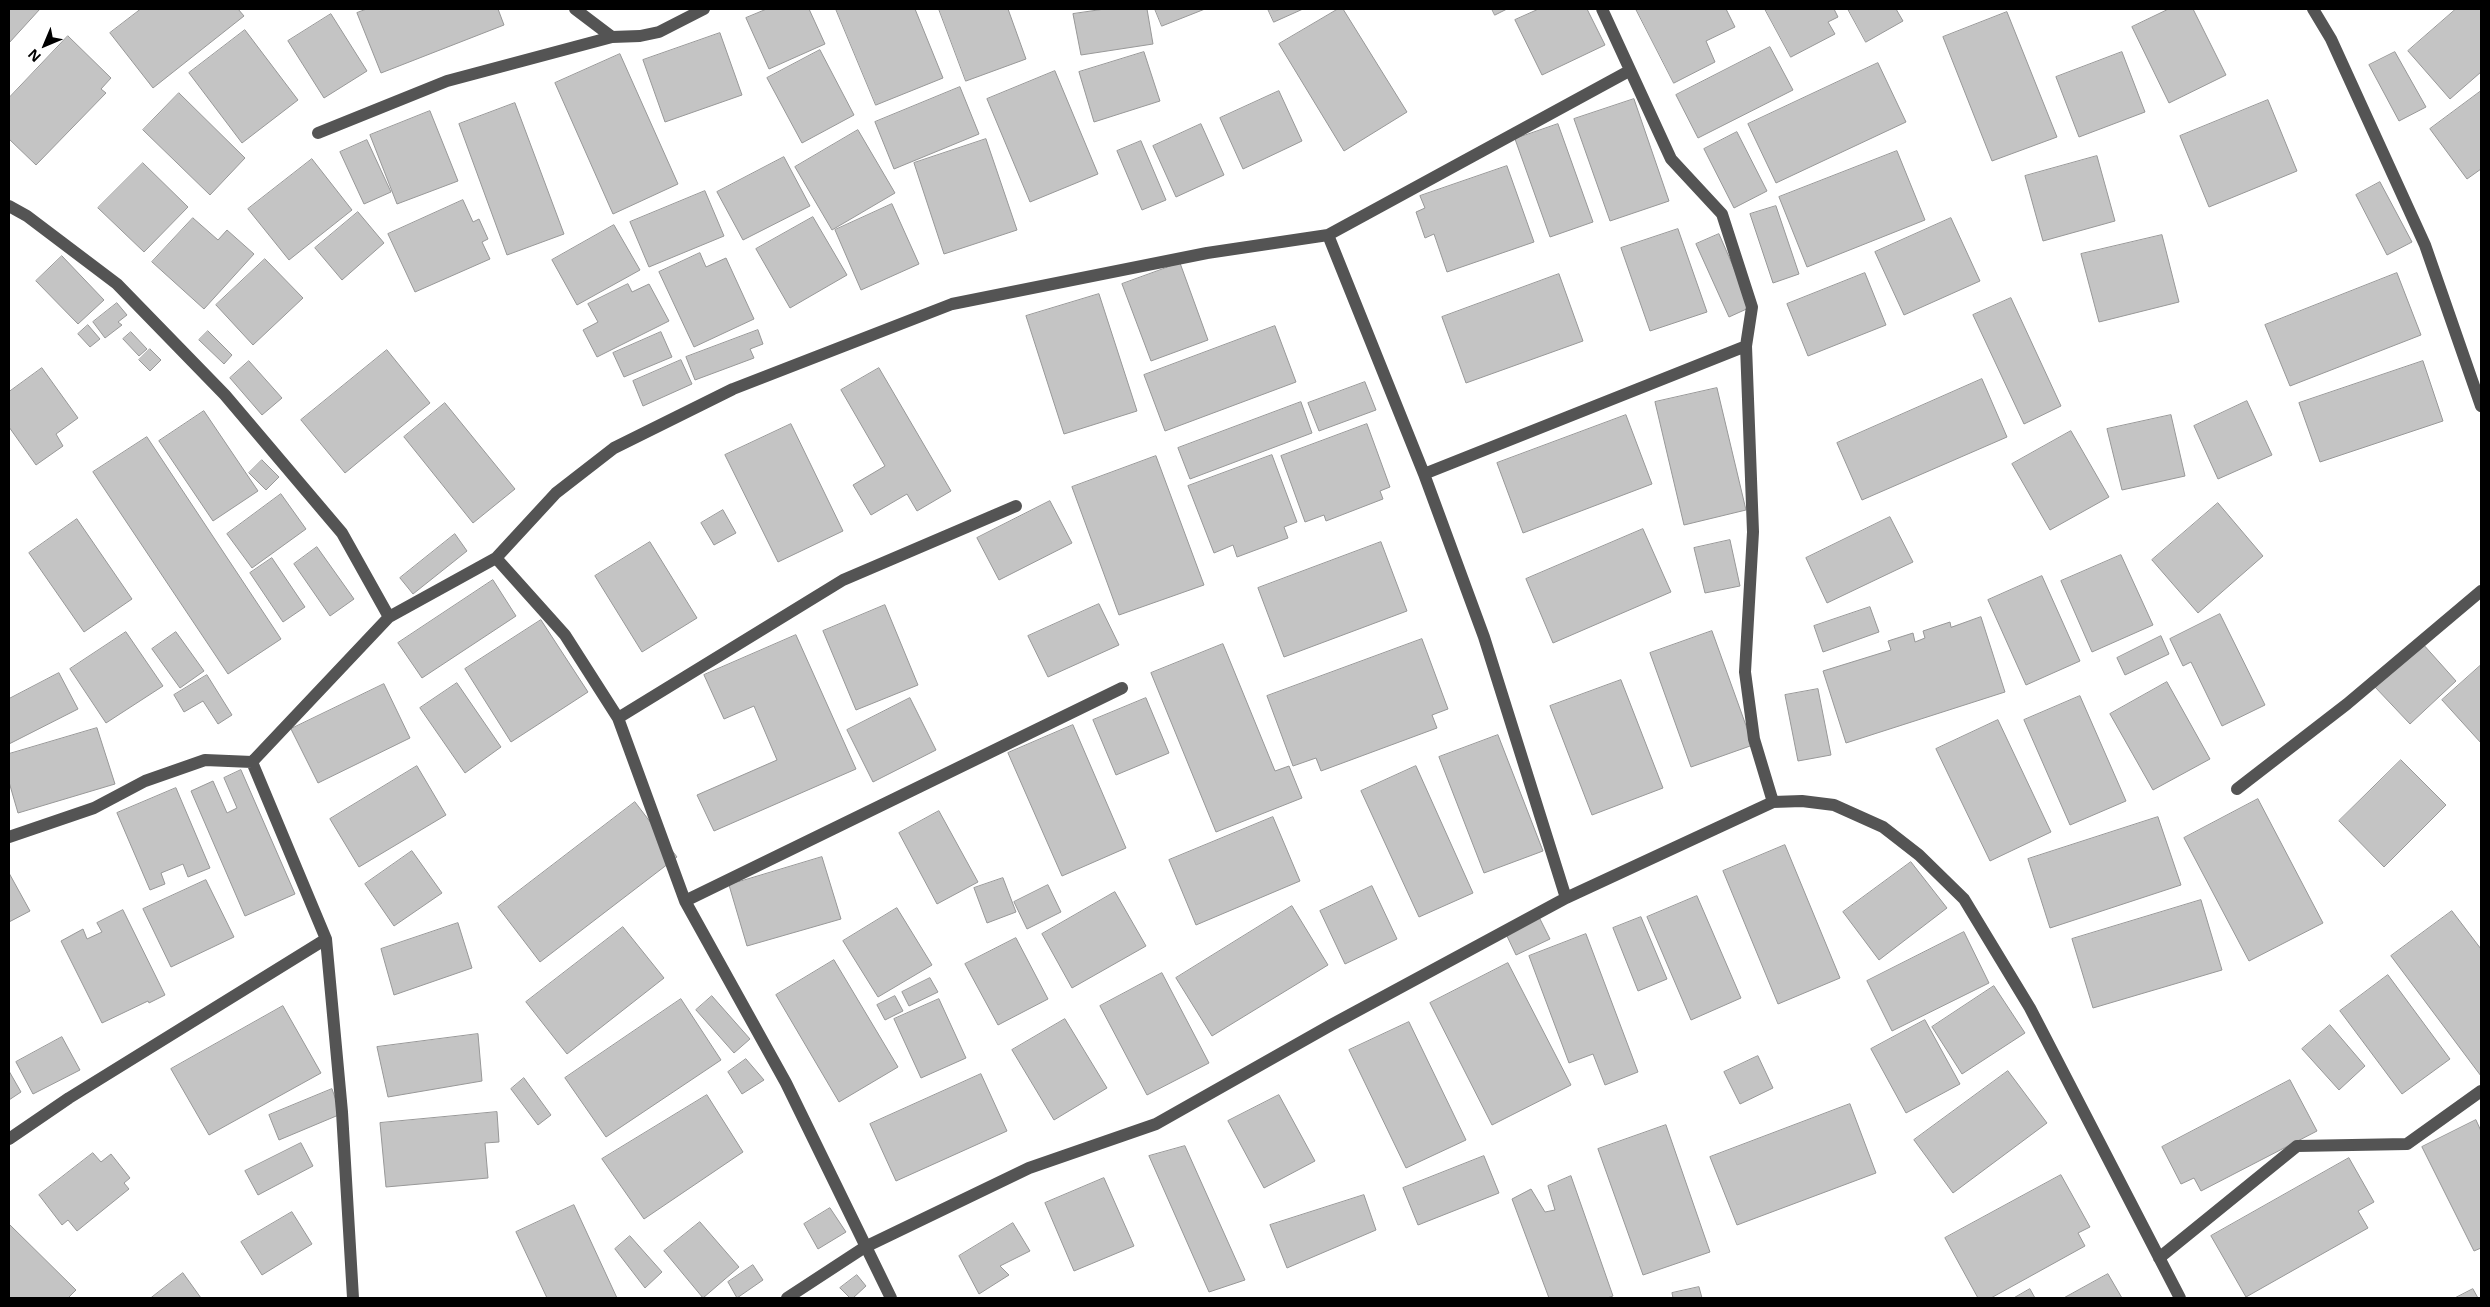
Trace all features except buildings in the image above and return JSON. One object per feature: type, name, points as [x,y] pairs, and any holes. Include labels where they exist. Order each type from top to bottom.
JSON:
[{"type":"street","points":[[575,9],[612,37]]},
{"type":"street","points":[[318,133],[447,81],[612,37],[640,36],[660,32],[704,9]]},
{"type":"street","points":[[1602,9],[1671,159],[1722,214],[1752,307],[1746,346],[1753,532],[1745,672],[1754,739],[1773,802]]},
{"type":"street","points":[[2313,9],[2331,38],[2425,245],[2481,406]]},
{"type":"street","points":[[9,837],[94,808],[145,781],[205,760],[252,762],[390,617],[496,558],[556,493],[614,448],[733,389],[952,304],[1207,253],[1328,235],[1629,71]]},
{"type":"street","points":[[9,206],[27,216],[117,284],[225,395],[342,533],[390,617]]},
{"type":"street","points":[[1328,235],[1424,474],[1484,638],[1566,898]]},
{"type":"street","points":[[1424,474],[1746,346]]},
{"type":"street","points":[[618,718],[843,580],[1016,506]]},
{"type":"street","points":[[496,558],[565,635],[618,718],[685,901],[786,1083],[891,1298]]},
{"type":"street","points":[[2237,789],[2347,704],[2481,591]]},
{"type":"street","points":[[685,901],[1122,688]]},
{"type":"street","points":[[252,762],[326,939],[342,1112],[353,1298]]},
{"type":"street","points":[[787,1298],[865,1246],[1029,1168],[1156,1124],[1331,1025],[1566,898],[1773,802],[1802,801],[1834,805],[1883,827],[1919,855],[1964,899],[2030,1008],[2180,1298]]},
{"type":"street","points":[[9,1139],[69,1098],[326,939]]},
{"type":"street","points":[[2159,1258],[2297,1146],[2407,1144],[2481,1091]]}]
